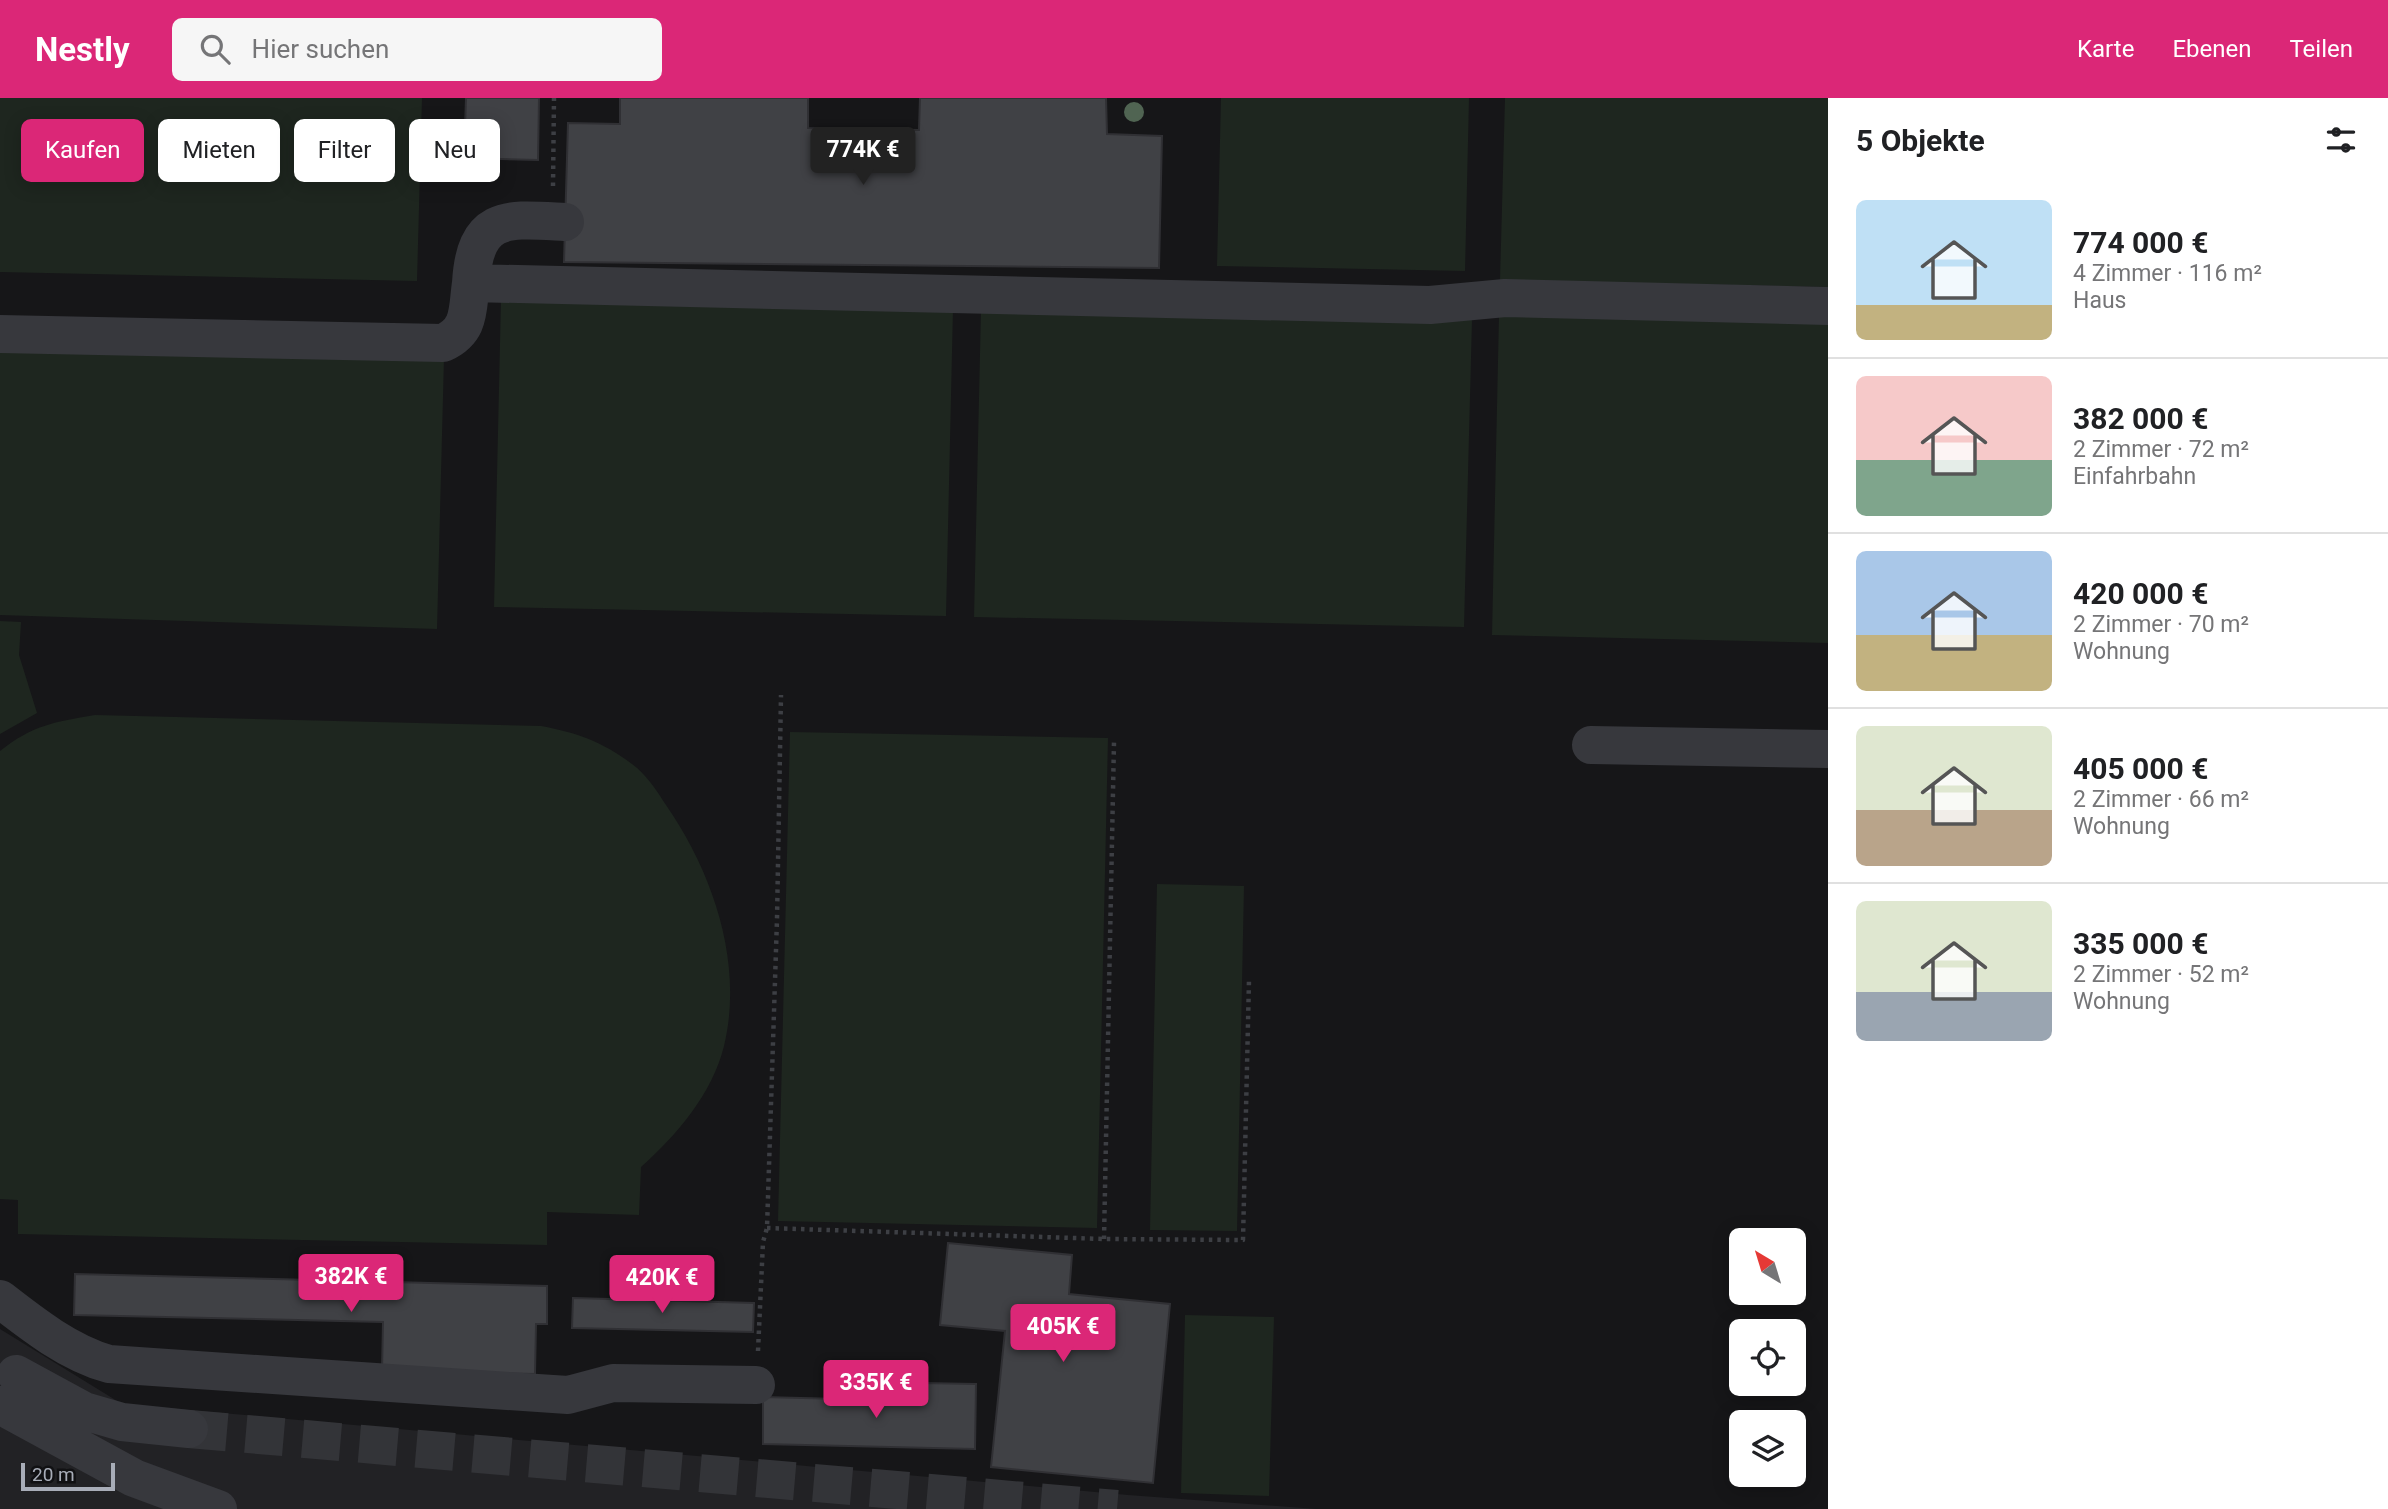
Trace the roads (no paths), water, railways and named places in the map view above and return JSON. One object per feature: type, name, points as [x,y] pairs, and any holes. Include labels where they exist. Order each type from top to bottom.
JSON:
[{"type":"street","points":[[0,334],[443,343],[457,337],[466,323],[472,265],[477,246],[488,232],[506,220],[565,222]]},
{"type":"street","points":[[471,283],[1430,305],[1505,298],[1828,306]]},
{"type":"street","points":[[1591,745],[1828,749]]},
{"type":"street","points":[[0,1299],[33,1325],[89,1357],[109,1364],[568,1395],[613,1383],[756,1385]]},
{"type":"street","points":[[5,1380],[84,1411],[122,1422],[189,1429]]},
{"type":"street","points":[[5,1380],[134,1478],[218,1509]]},
{"type":"tunnel","points":[[189,1429],[1117,1509]]}]
